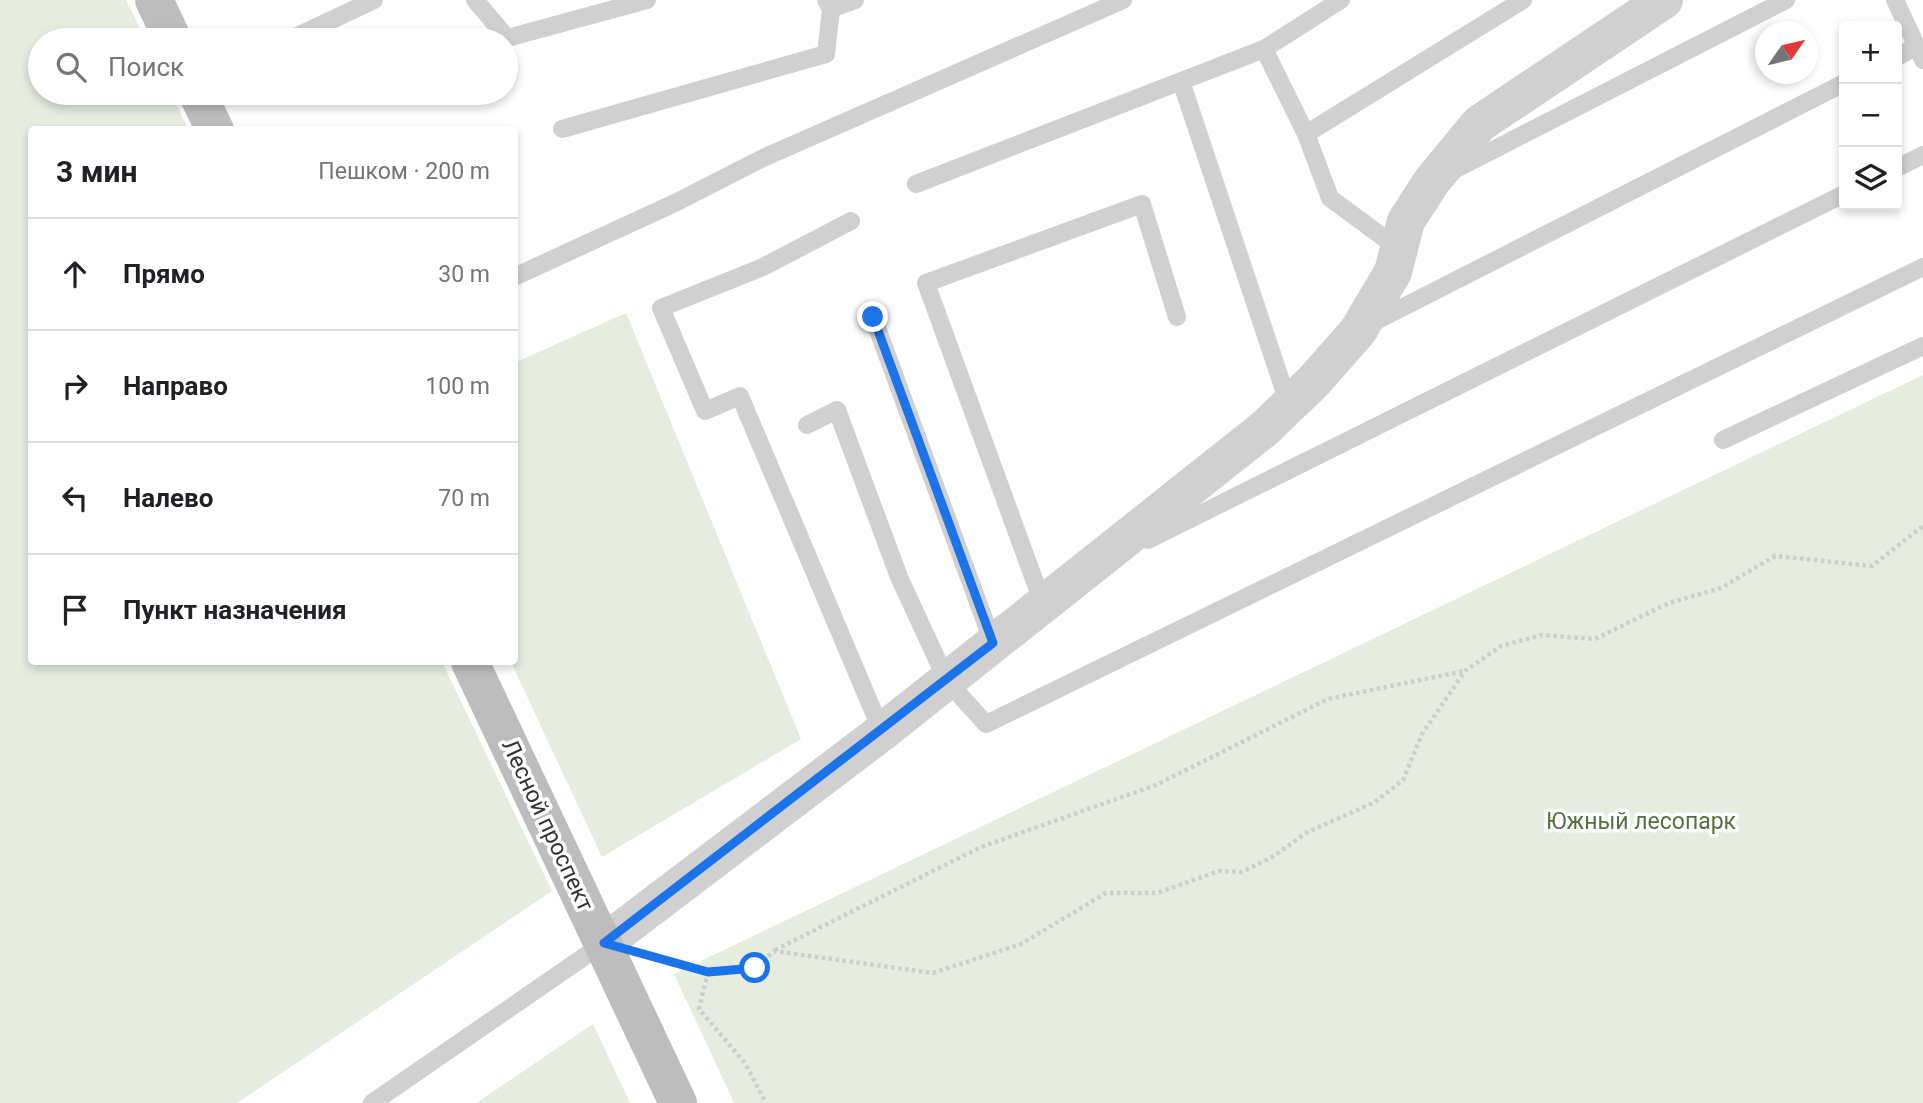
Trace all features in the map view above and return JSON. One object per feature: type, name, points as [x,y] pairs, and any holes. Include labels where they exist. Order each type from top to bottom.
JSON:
[{"type":"main road","points":[[154,0],[167,28]]},
{"type":"main road","points":[[203,105],[213,126]]},
{"type":"main road","name":"Лесной проспект","points":[[471,665],[678,1103]]},
{"type":"street","points":[[604,943],[947,681],[1289,405],[1358,331],[1393,272],[1406,221],[1432,181],[1479,124],[1664,0]]},
{"type":"lane","points":[[314,28],[374,0]]},
{"type":"lane","points":[[475,0],[499,28]]},
{"type":"lane","points":[[518,35],[647,0]]},
{"type":"lane","points":[[562,130],[826,54],[828,5],[855,0]]},
{"type":"lane","points":[[518,275],[677,202],[763,158],[1123,0]]},
{"type":"lane","points":[[916,184],[1264,49],[1341,0]]},
{"type":"lane","points":[[1306,134],[1523,0]]},
{"type":"lane","points":[[1432,181],[1786,0]]},
{"type":"lane","points":[[1895,0],[1920,53],[1902,56]]},
{"type":"lane","points":[[1264,49],[1306,134],[1330,198],[1399,249]]},
{"type":"lane","points":[[1181,81],[1289,405]]},
{"type":"lane","points":[[1358,331],[1842,84]]},
{"type":"lane","points":[[1902,166],[1923,155]]},
{"type":"lane","points":[[1084,572],[1839,196]]},
{"type":"lane","points":[[1043,604],[926,283],[1142,204],[1177,317]]},
{"type":"lane","points":[[851,220],[763,267],[661,308],[705,411],[740,396],[882,732]]},
{"type":"lane","points":[[807,425],[837,410],[898,577],[947,681],[986,724],[1923,267]]},
{"type":"lane","points":[[873,317],[993,643]]},
{"type":"lane","points":[[1723,440],[1923,346]]},
{"type":"lane","points":[[372,1103],[604,943]]},
{"type":"path","points":[[604,943],[708,972],[755,968],[774,951],[981,847],[1156,785],[1328,699],[1465,670],[1501,646],[1542,635],[1595,639],[1669,603],[1720,588],[1775,556],[1872,566],[1923,526]]},
{"type":"path","points":[[774,951],[933,973],[1021,944],[1106,893],[1157,893],[1219,871],[1242,872],[1274,856],[1306,833],[1375,802],[1403,780],[1422,734],[1465,670]]},
{"type":"path","points":[[708,972],[699,1009],[745,1063],[766,1103]]},
{"type":"green space","points":[[0,0],[126,0],[140,28],[28,28],[28,105],[177,105],[187,126],[28,126],[28,665],[443,665],[552,891],[237,1103],[0,1103]]},
{"type":"green space","points":[[626,313],[801,739],[602,857],[512,665],[518,665],[518,361]]},
{"type":"green space","name":"Южный лесопарк","points":[[1923,375],[1923,1103],[734,1103],[674,974]]},
{"type":"green space","points":[[593,1024],[630,1103],[476,1103]]},
{"type":"route","points":[[755,968],[708,972],[604,943],[882,732],[993,643],[873,317]]}]
